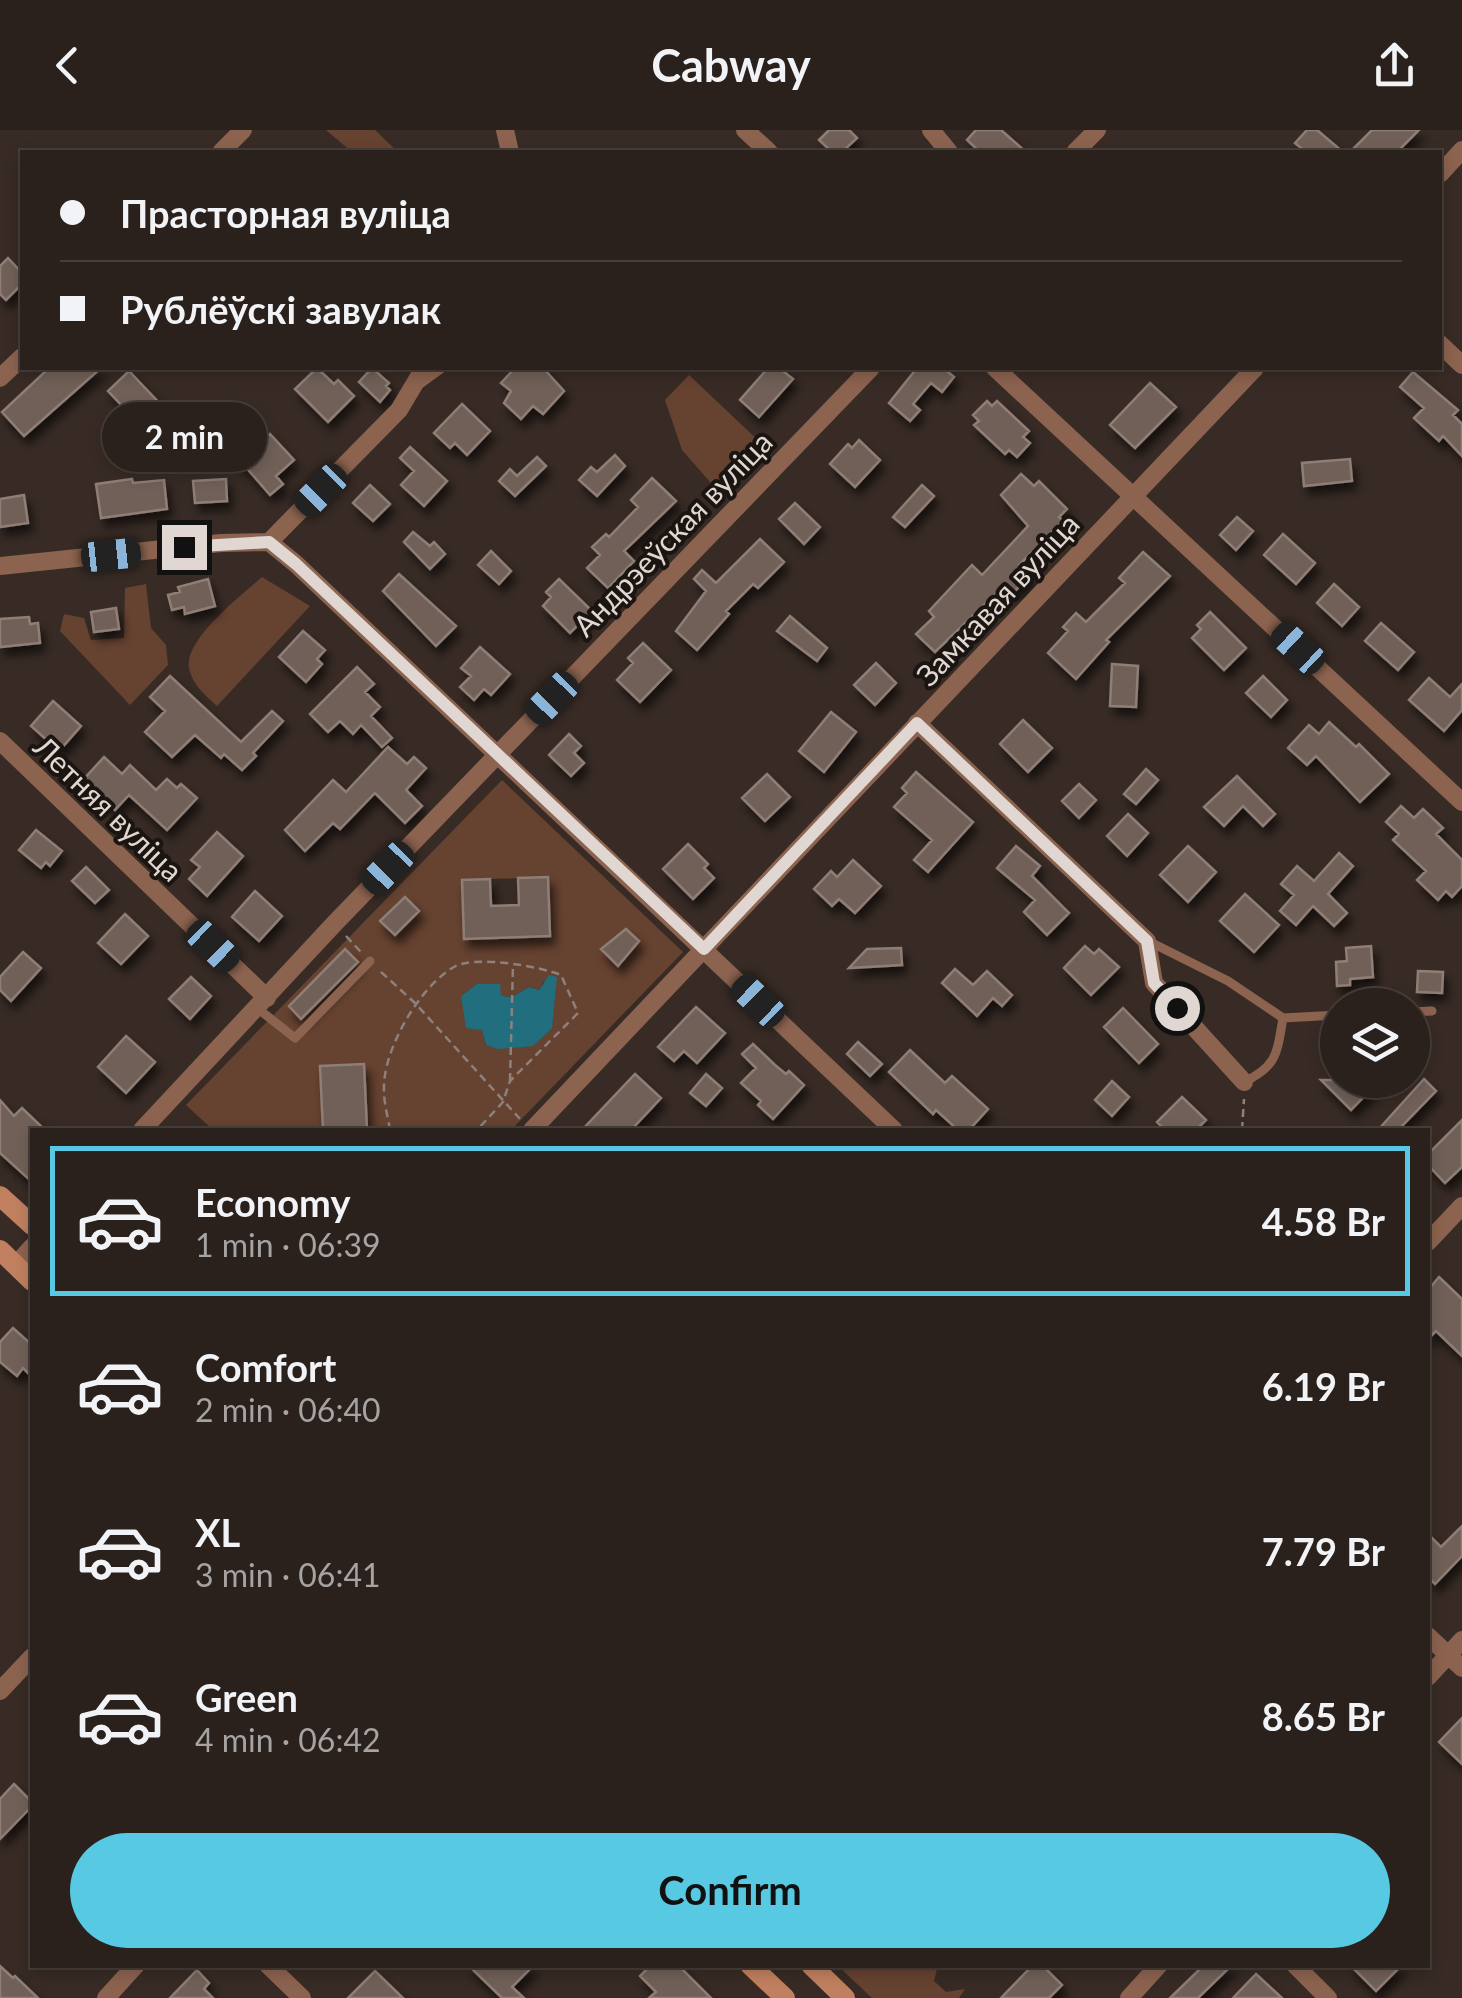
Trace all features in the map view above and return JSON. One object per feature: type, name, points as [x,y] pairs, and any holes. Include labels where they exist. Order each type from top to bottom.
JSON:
[{"type":"street","points":[[223,150],[243,130]]},
{"type":"street","points":[[746,130],[767,150]]},
{"type":"street","points":[[931,130],[948,150]]},
{"type":"street","points":[[1077,150],[1097,130]]},
{"type":"street","points":[[1442,172],[1462,150]]},
{"type":"street","points":[[1442,346],[1462,365]]},
{"type":"street","points":[[0,378],[20,359]]},
{"type":"street","points":[[269,542],[399,410],[423,370]]},
{"type":"street","name":"Андрэеўская вуліца","points":[[144,1128],[334,924],[869,370]]},
{"type":"street","points":[[997,370],[1462,802]]},
{"type":"street","name":"Замкавая вуліца","points":[[527,1125],[704,949],[1252,370]]},
{"type":"street","points":[[0,566],[221,543],[269,542],[892,1128]]},
{"type":"street","points":[[917,723],[1147,941],[1154,983],[1244,1082]]},
{"type":"street","name":"Летняя вуліца","points":[[0,740],[262,1003]]},
{"type":"street","points":[[0,1196],[30,1223]]},
{"type":"street","points":[[1430,1240],[1462,1206]]},
{"type":"street","points":[[16,1265],[30,1249]]},
{"type":"street","points":[[0,1250],[30,1279]]},
{"type":"street","points":[[1430,1638],[1455,1662]]},
{"type":"street","points":[[1430,1676],[1455,1662],[1462,1640]]},
{"type":"street","points":[[0,1692],[30,1659]]},
{"type":"street","points":[[106,1998],[133,1968]]},
{"type":"street","points":[[271,1968],[302,1998]]},
{"type":"street","points":[[757,1968],[785,1998]]},
{"type":"street","points":[[814,1968],[845,1998]]},
{"type":"street","points":[[1128,1998],[1157,1968]]},
{"type":"street","points":[[1298,1968],[1328,1998]]},
{"type":"lane","points":[[411,391],[439,370]]},
{"type":"lane","points":[[1147,941],[1228,981],[1283,1018],[1320,1016]]},
{"type":"lane","points":[[262,1003],[295,1038],[370,961]]},
{"type":"lane","points":[[1244,1082],[1264,1073],[1271,1065],[1278,1051],[1283,1018]]},
{"type":"path","points":[[334,924],[527,1125]]},
{"type":"path","points":[[479,1128],[503,1102],[510,1081],[513,962]]},
{"type":"path","points":[[390,1128],[384,1089],[389,1059],[414,1003],[456,965],[513,962],[560,975],[578,1013],[510,1081]]},
{"type":"path","points":[[1242,1128],[1244,1082]]},
{"type":"shaded area","points":[[326,130],[375,130],[396,150],[350,150]]},
{"type":"shaded area","points":[[689,375],[762,444],[718,491],[682,450],[665,400]]},
{"type":"shaded area","points":[[262,577],[310,606],[217,706],[193,679],[190,657],[195,644],[216,618]]},
{"type":"shaded area","points":[[146,584],[151,628],[166,645],[168,665],[130,705],[60,631],[64,614],[84,618],[91,640],[124,638],[125,588]]},
{"type":"shaded area","points":[[502,780],[683,952],[513,1128],[367,1128],[363,1064],[320,1067],[323,1128],[211,1128],[186,1105]],"holes":[[[548,877],[550,935],[464,939],[462,880]],[[544,981],[556,991],[547,1013],[530,1036],[511,1048],[486,1045],[482,1030],[461,996],[477,984],[500,984],[500,996],[512,997],[529,987],[539,990]]]},
{"type":"shaded area","points":[[840,1968],[937,1968],[934,1981],[946,1992],[965,1989],[959,1998],[872,1998]]},
{"type":"water","points":[[549,975],[557,977],[552,1028],[533,1046],[498,1049],[486,1045],[482,1030],[466,1028],[461,996],[477,984],[500,984],[501,996],[512,997],[529,987],[539,990]]},
{"type":"building","points":[[829,130],[849,130],[857,138],[844,150],[830,150],[819,140]]},
{"type":"building","points":[[976,130],[1001,130],[1024,150],[978,150],[967,140]]},
{"type":"building","points":[[1307,130],[1317,130],[1341,150],[1304,150],[1295,143]]},
{"type":"building","points":[[1372,130],[1419,130],[1399,150],[1352,150]]},
{"type":"building","points":[[8,258],[20,271],[20,286],[6,300],[0,294],[0,266]]},
{"type":"building","points":[[47,370],[99,370],[24,436],[2,412]]},
{"type":"building","points":[[319,370],[334,384],[338,380],[354,396],[328,422],[295,389]]},
{"type":"building","points":[[374,370],[389,383],[386,386],[390,390],[380,402],[359,382]]},
{"type":"building","points":[[513,370],[545,370],[564,391],[543,414],[533,406],[521,419],[504,403],[511,391],[501,383]]},
{"type":"building","points":[[766,370],[782,370],[793,379],[759,417],[740,400]]},
{"type":"building","points":[[915,370],[945,370],[954,377],[942,392],[931,383],[913,404],[920,410],[910,421],[889,403]]},
{"type":"building","points":[[129,371],[164,408],[143,428],[108,391]]},
{"type":"building","points":[[1413,372],[1458,410],[1453,415],[1462,424],[1462,456],[1443,436],[1439,441],[1414,418],[1424,408],[1400,387]]},
{"type":"building","points":[[1150,383],[1176,407],[1135,448],[1110,425]]},
{"type":"building","points":[[987,401],[992,406],[997,401],[1029,431],[1023,437],[1030,443],[1017,457],[1009,450],[1005,454],[974,425],[979,421],[973,415]]},
{"type":"building","points":[[462,404],[490,431],[467,455],[455,443],[450,448],[434,433]]},
{"type":"building","points":[[229,423],[254,448],[270,434],[294,460],[276,476],[283,484],[270,495],[217,434]]},
{"type":"building","points":[[859,440],[880,460],[855,487],[830,464],[848,444],[852,448]]},
{"type":"building","points":[[410,447],[447,481],[424,506],[401,485],[414,471],[400,458]]},
{"type":"building","points":[[615,455],[625,466],[597,496],[579,480],[591,467],[597,472]]},
{"type":"building","points":[[537,457],[546,466],[515,496],[499,481],[510,469],[517,476]]},
{"type":"building","points":[[1350,459],[1352,481],[1304,486],[1302,463]]},
{"type":"building","points":[[1021,474],[1034,486],[1039,481],[1067,509],[1059,517],[1063,521],[1019,565],[1030,576],[1014,592],[1006,584],[935,652],[916,634],[934,617],[929,611],[972,565],[982,575],[1028,526],[1001,495]]},
{"type":"building","points":[[652,478],[676,501],[624,551],[634,561],[608,588],[587,568],[600,555],[592,547],[606,534],[609,537],[638,507],[631,500]]},
{"type":"building","points":[[132,479],[133,483],[164,480],[167,509],[101,518],[96,484]]},
{"type":"building","points":[[226,479],[227,501],[195,503],[193,481]]},
{"type":"building","points":[[370,485],[390,504],[373,521],[353,503]]},
{"type":"building","points":[[922,485],[934,496],[905,527],[893,517]]},
{"type":"building","points":[[24,495],[28,523],[0,527],[0,499]]},
{"type":"building","points":[[795,503],[820,527],[804,544],[779,519]]},
{"type":"building","points":[[1237,517],[1253,531],[1236,550],[1220,535]]},
{"type":"building","points":[[413,532],[430,546],[434,542],[445,554],[430,569],[404,542]]},
{"type":"building","points":[[1283,534],[1315,563],[1296,584],[1264,555]]},
{"type":"building","points":[[760,539],[784,562],[758,588],[753,584],[726,611],[729,614],[697,650],[676,631],[706,591],[694,579],[702,570],[716,583]]},
{"type":"building","points":[[491,551],[511,571],[499,584],[478,565]]},
{"type":"building","points":[[1143,552],[1170,576],[1106,640],[1109,642],[1076,679],[1048,653],[1068,631],[1063,627],[1076,613],[1086,622],[1125,583],[1119,578]]},
{"type":"building","points":[[399,574],[456,626],[436,646],[383,591]]},
{"type":"building","points":[[208,579],[215,606],[185,614],[184,607],[172,610],[168,595],[180,592],[178,587]]},
{"type":"building","points":[[559,579],[592,611],[570,633],[543,606],[551,597],[546,592]]},
{"type":"building","points":[[1334,584],[1359,607],[1342,626],[1317,603]]},
{"type":"building","points":[[116,608],[119,629],[94,632],[91,612]]},
{"type":"building","points":[[1210,612],[1246,648],[1224,670],[1192,638],[1201,629],[1197,625]]},
{"type":"building","points":[[790,616],[827,648],[817,661],[777,631]]},
{"type":"building","points":[[29,617],[30,624],[38,623],[40,643],[0,647],[0,619]]},
{"type":"building","points":[[1381,623],[1414,652],[1398,670],[1365,641]]},
{"type":"building","points":[[303,631],[325,650],[317,659],[322,664],[306,682],[279,657]]},
{"type":"building","points":[[643,643],[671,670],[640,702],[617,680],[633,663],[628,658]]},
{"type":"building","points":[[480,647],[510,674],[491,695],[484,689],[474,700],[460,687],[471,676],[461,668]]},
{"type":"building","points":[[876,663],[896,683],[875,705],[854,685]]},
{"type":"building","points":[[1112,664],[1138,666],[1136,707],[1110,706]]},
{"type":"building","points":[[357,667],[374,684],[365,692],[380,707],[371,716],[392,738],[382,747],[361,725],[353,734],[340,721],[328,732],[310,714]]},
{"type":"building","points":[[170,676],[241,742],[272,711],[283,721],[242,770],[195,735],[172,757],[145,732],[165,711],[150,697]]},
{"type":"building","points":[[1263,676],[1287,700],[1271,717],[1246,693]]},
{"type":"building","points":[[1429,678],[1450,697],[1462,684],[1462,710],[1444,731],[1409,700]]},
{"type":"building","points":[[53,701],[81,726],[59,751],[31,726]]},
{"type":"building","points":[[831,712],[856,732],[824,772],[799,751]]},
{"type":"building","points":[[1023,720],[1052,748],[1028,772],[1000,744]]},
{"type":"building","points":[[1329,722],[1356,747],[1359,744],[1389,774],[1360,802],[1316,756],[1307,765],[1288,748],[1309,725],[1319,734]]},
{"type":"building","points":[[569,734],[581,746],[574,753],[584,763],[571,776],[549,755]]},
{"type":"building","points":[[388,747],[407,764],[414,757],[426,768],[406,790],[422,806],[405,823],[375,793],[340,829],[333,823],[305,851],[285,830],[333,780],[346,792]]},
{"type":"building","points":[[104,757],[122,774],[130,765],[156,790],[167,779],[177,788],[181,784],[197,798],[167,830],[129,795],[115,810],[83,780]]},
{"type":"building","points":[[1146,769],[1158,780],[1136,804],[1124,794]]},
{"type":"building","points":[[916,772],[973,822],[928,872],[914,860],[932,840],[894,807],[907,793],[902,788]]},
{"type":"building","points":[[767,774],[790,797],[765,821],[742,798]]},
{"type":"building","points":[[1237,776],[1275,814],[1263,826],[1243,806],[1224,826],[1204,807]]},
{"type":"building","points":[[1079,784],[1096,800],[1079,818],[1062,801]]},
{"type":"building","points":[[1401,806],[1414,818],[1423,809],[1443,828],[1436,834],[1462,860],[1462,886],[1452,897],[1446,891],[1438,900],[1417,880],[1426,871],[1393,840],[1399,834],[1386,822]]},
{"type":"building","points":[[1128,814],[1148,833],[1127,856],[1107,836]]},
{"type":"building","points":[[36,830],[62,851],[50,866],[46,862],[41,868],[19,850]]},
{"type":"building","points":[[217,832],[243,856],[207,896],[189,879],[200,867],[191,860]]},
{"type":"building","points":[[688,844],[708,864],[704,868],[714,878],[693,899],[663,869]]},
{"type":"building","points":[[1016,846],[1040,866],[1032,876],[1069,913],[1047,935],[1024,912],[1035,900],[997,868]]},
{"type":"building","points":[[1188,846],[1216,872],[1188,902],[1160,875]]},
{"type":"building","points":[[1339,853],[1353,866],[1328,894],[1347,913],[1334,926],[1313,906],[1296,925],[1280,911],[1294,895],[1281,884],[1297,866],[1314,881]]},
{"type":"building","points":[[853,860],[881,886],[855,913],[839,899],[832,906],[814,889],[831,871],[837,877]]},
{"type":"building","points":[[86,867],[109,890],[95,903],[72,881]]},
{"type":"building","points":[[548,877],[550,936],[464,939],[462,880],[490,879],[491,906],[519,905],[518,878]]},
{"type":"building","points":[[255,891],[282,916],[259,941],[232,917]]},
{"type":"building","points":[[1245,894],[1279,925],[1254,952],[1220,921]]},
{"type":"building","points":[[405,897],[419,911],[395,935],[380,921]]},
{"type":"building","points":[[125,914],[148,936],[121,964],[98,943]]},
{"type":"building","points":[[626,929],[639,941],[618,966],[601,949]]},
{"type":"building","points":[[1085,946],[1094,954],[1099,949],[1119,967],[1091,995],[1064,968]]},
{"type":"building","points":[[1371,946],[1373,977],[1350,979],[1350,985],[1337,986],[1336,962],[1347,961],[1346,948]]},
{"type":"building","points":[[901,948],[902,965],[849,968],[867,949]]},
{"type":"building","points":[[345,949],[358,962],[301,1019],[289,1006]]},
{"type":"building","points":[[23,952],[41,968],[11,1001],[0,990],[0,977]]},
{"type":"building","points":[[955,969],[973,985],[987,971],[1012,995],[1002,1006],[993,998],[977,1016],[942,983]]},
{"type":"building","points":[[1418,971],[1443,972],[1442,993],[1417,988]]},
{"type":"building","points":[[191,977],[211,996],[190,1019],[169,999]]},
{"type":"building","points":[[696,1007],[725,1033],[697,1063],[684,1051],[674,1061],[658,1047]]},
{"type":"building","points":[[1123,1008],[1158,1044],[1139,1063],[1104,1027]]},
{"type":"building","points":[[126,1036],[155,1062],[126,1093],[98,1067]]},
{"type":"building","points":[[858,1042],[882,1064],[870,1076],[847,1054]]},
{"type":"building","points":[[753,1044],[804,1085],[773,1119],[741,1083],[756,1068],[742,1054]]},
{"type":"building","points":[[910,1050],[945,1083],[952,1076],[988,1109],[971,1128],[956,1128],[936,1110],[933,1114],[889,1072]]},
{"type":"building","points":[[364,1064],[367,1128],[323,1128],[320,1066]]},
{"type":"building","points":[[635,1074],[661,1098],[633,1128],[584,1128]]},
{"type":"building","points":[[706,1074],[722,1088],[706,1106],[690,1093]]},
{"type":"building","points":[[1112,1081],[1129,1097],[1112,1116],[1095,1100]]},
{"type":"building","points":[[1182,1097],[1206,1120],[1198,1128],[1163,1128],[1157,1122]]},
{"type":"building","points":[[1339,1098],[1363,1098],[1351,1110]]},
{"type":"building","points":[[1407,1098],[1429,1098],[1400,1128],[1380,1128]]},
{"type":"building","points":[[0,1100],[14,1116],[22,1108],[43,1128],[30,1128],[30,1180],[0,1153]]},
{"type":"building","points":[[1462,1120],[1462,1167],[1445,1183],[1430,1167],[1430,1152]]},
{"type":"building","points":[[1439,1277],[1462,1299],[1462,1356],[1436,1331],[1430,1337],[1430,1288]]},
{"type":"building","points":[[13,1328],[30,1343],[30,1375],[23,1368],[17,1376],[0,1362],[0,1342]]},
{"type":"building","points":[[1462,1526],[1462,1556],[1435,1584],[1430,1579],[1430,1536],[1441,1547]]},
{"type":"building","points":[[1462,1718],[1462,1764],[1439,1742]]},
{"type":"building","points":[[14,1784],[30,1800],[30,1808],[0,1839],[0,1799]]},
{"type":"building","points":[[0,1966],[15,1976],[38,1998],[0,1998]]},
{"type":"building","points":[[471,1968],[531,1968],[512,1987],[524,1998],[502,1998]]},
{"type":"building","points":[[648,1968],[681,1968],[711,1998],[649,1998],[656,1992],[640,1976]]},
{"type":"building","points":[[1030,1968],[1045,1968],[1062,1985],[1049,1998],[1001,1998]]},
{"type":"building","points":[[1201,1968],[1229,1968],[1198,1998],[1170,1998]]},
{"type":"building","points":[[1353,1968],[1399,1968],[1376,1991]]},
{"type":"building","points":[[197,1970],[209,1983],[204,1989],[213,1998],[170,1998]]},
{"type":"building","points":[[375,1971],[403,1998],[348,1998]]},
{"type":"building","points":[[1256,1974],[1282,1998],[1233,1998]]},
{"type":"route","points":[[184,547],[269,542],[704,949],[917,723],[1147,941],[1154,983],[1177,1008]]}]
